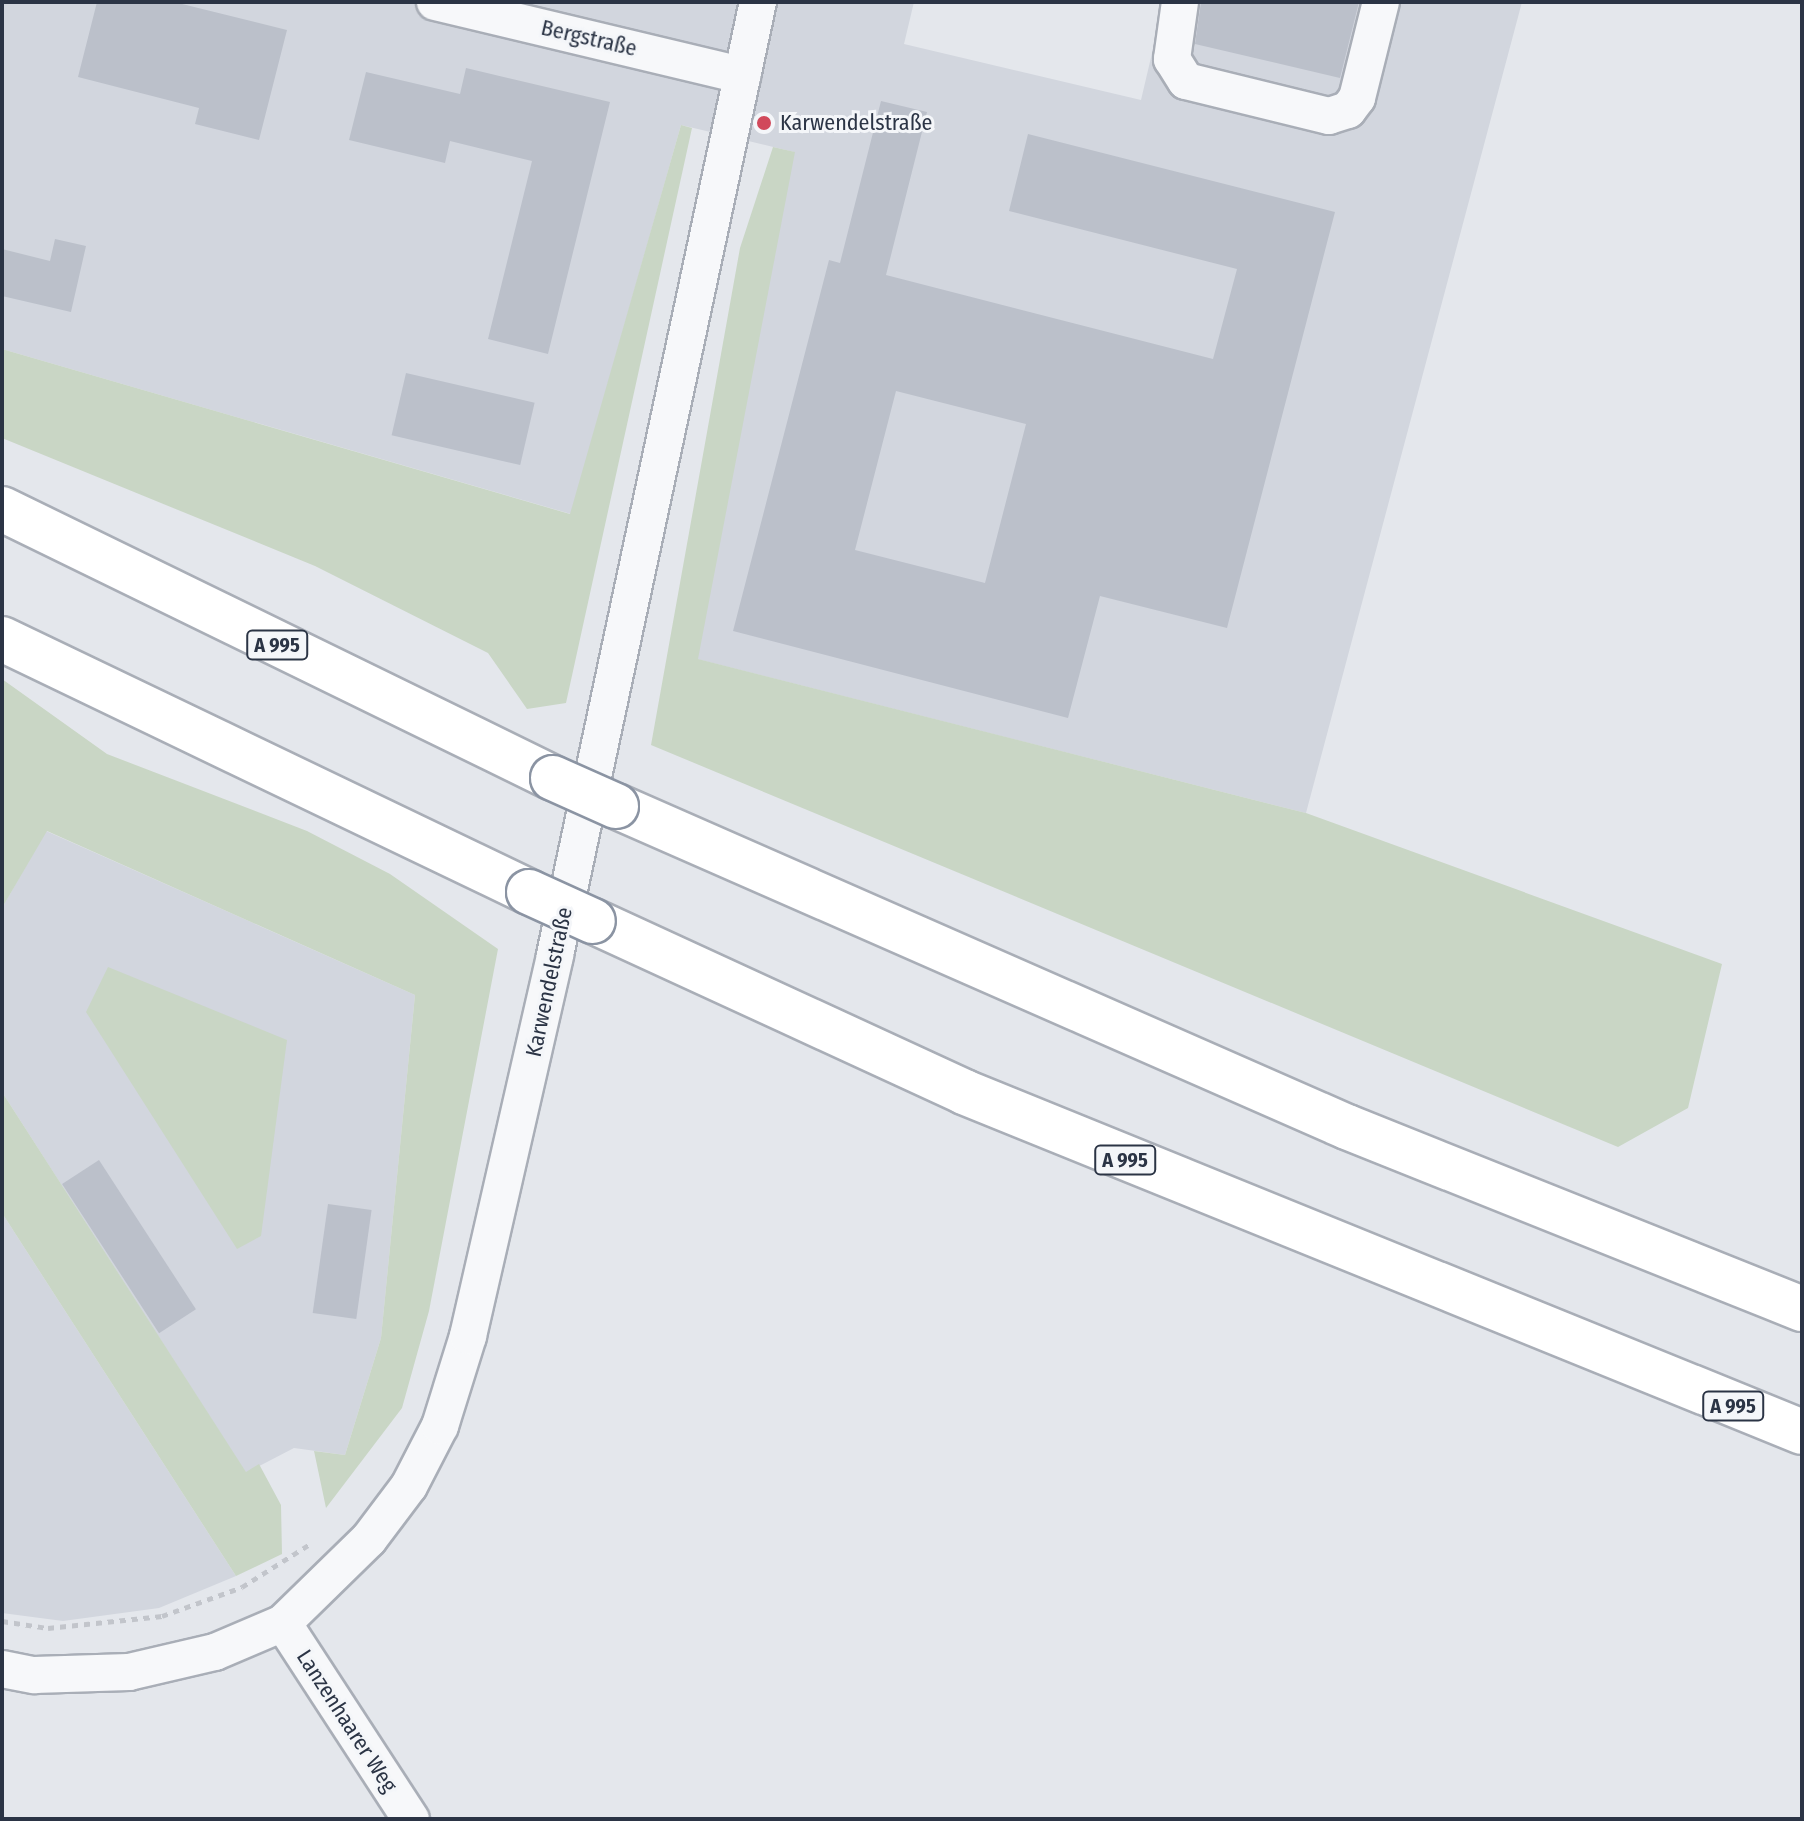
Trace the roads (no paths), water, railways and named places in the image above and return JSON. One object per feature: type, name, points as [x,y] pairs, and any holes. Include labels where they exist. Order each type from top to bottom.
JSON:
[{"type":"highway","name":"A 995","points":[[2,509],[553,778],[1347,1127],[1802,1309]]},
{"type":"highway","name":"A 995","points":[[2,639],[529,892],[993,1104],[1802,1432]]},
{"type":"street","name":"Bergstraße","points":[[435,2],[742,75]]},
{"type":"street","name":"Karwendelstraße","points":[[2,1669],[34,1675],[129,1672],[215,1652],[283,1623],[326,1586],[409,1486],[440,1426],[468,1336],[758,2]]},
{"type":"street","points":[[1180,2],[1172,59],[1186,81],[1329,116],[1348,110],[1357,98],[1381,2]]},
{"type":"street","name":"Lanzenhaarer Weg","points":[[283,1623],[411,1819]]},
{"type":"place","name":"Karwendelstraße","points":[[764,123]]}]
